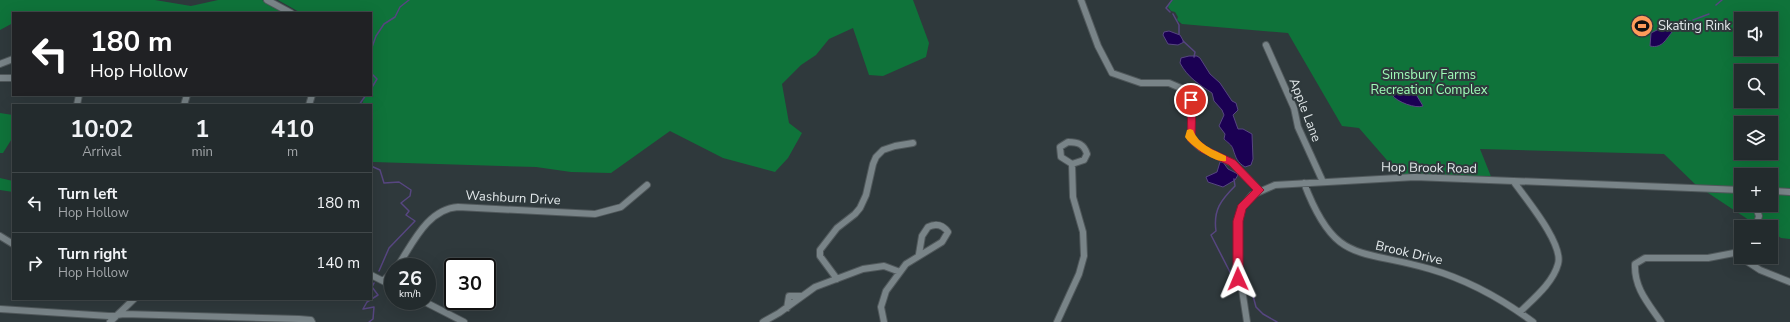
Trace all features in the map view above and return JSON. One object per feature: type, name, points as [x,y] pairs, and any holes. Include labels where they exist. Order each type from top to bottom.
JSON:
[{"type":"street","points":[[267,0],[289,12]]},
{"type":"street","points":[[1081,0],[1098,46],[1112,73],[1141,83],[1169,83],[1183,89],[1191,100],[1191,139],[1204,149],[1232,163],[1259,190],[1242,208],[1238,221],[1238,278],[1246,322]]},
{"type":"street","name":"Apple Lane","points":[[1266,46],[1294,108],[1298,127],[1323,182]]},
{"type":"street","points":[[0,64],[12,59]]},
{"type":"street","points":[[0,78],[12,78]]},
{"type":"street","points":[[1068,142],[1081,144],[1087,154],[1081,163],[1072,164],[1064,160],[1059,154],[1060,147],[1068,142]]},
{"type":"street","points":[[837,279],[820,256],[820,250],[830,240],[837,228],[850,220],[860,208],[867,192],[873,159],[877,154],[893,146],[913,143]]},
{"type":"street","points":[[1057,322],[1079,274],[1084,256],[1083,232],[1073,197],[1072,164]]},
{"type":"street","name":"Hop Brook Road","points":[[1259,190],[1275,186],[1304,183],[1415,177],[1734,190]]},
{"type":"street","points":[[1514,182],[1551,236],[1556,245],[1559,260],[1558,266],[1544,285],[1520,312]]},
{"type":"street","name":"Brook Drive","points":[[1304,183],[1318,219],[1342,244],[1351,250],[1369,256],[1415,265],[1445,274],[1473,285],[1520,312],[1533,322]]},
{"type":"street","name":"Washburn Drive","points":[[402,258],[430,219],[437,213],[446,209],[458,207],[595,214],[621,207],[637,195],[647,184]]},
{"type":"street","points":[[1778,191],[1790,192]]},
{"type":"street","points":[[884,322],[881,306],[886,290],[906,264],[919,254],[942,242],[948,232],[945,228],[936,225],[930,226],[926,230],[920,242],[919,254]]},
{"type":"street","points":[[0,236],[12,243]]},
{"type":"street","points":[[1661,322],[1635,283],[1633,275],[1634,264],[1645,258],[1708,258],[1734,252]]},
{"type":"street","points":[[1751,264],[1760,270],[1790,282]]},
{"type":"street","points":[[763,322],[787,308],[787,300],[789,296],[795,294],[801,296],[815,287],[875,266],[887,267],[900,272]]},
{"type":"street","points":[[372,276],[383,281]]},
{"type":"street","points":[[110,322],[133,300]]},
{"type":"street","points":[[436,308],[464,322]]},
{"type":"street","points":[[0,309],[117,315],[299,319],[311,320],[312,322]]},
{"type":"green space","points":[[0,0],[155,0],[191,6],[218,0],[262,0],[282,12],[12,12],[12,24],[0,30]]},
{"type":"green space","points":[[278,0],[913,0],[929,43],[926,57],[883,76],[869,75],[853,28],[829,39],[816,55],[801,65],[782,84],[789,123],[802,133],[788,158],[775,172],[723,158],[670,131],[611,173],[571,172],[536,167],[372,162],[372,104],[362,104],[365,96],[372,96],[372,12],[299,12]]},
{"type":"green space","name":"Simsbury Farms Recreation Complex","points":[[1171,0],[1790,0],[1790,239],[1781,238],[1778,236],[1778,220],[1749,220],[1737,212],[1778,212],[1778,168],[1734,168],[1734,210],[1696,185],[1664,154],[1480,149],[1492,179],[1399,174],[1359,128],[1342,126],[1288,33],[1182,24],[1177,20],[1178,17],[1175,12],[1171,11],[1168,7]]},
{"type":"green space","points":[[0,113],[12,115],[12,139],[3,153],[0,153]]},
{"type":"green space","points":[[0,178],[12,181],[12,192],[0,190]]},
{"type":"shaded area","points":[[1669,27],[1674,30],[1664,42],[1658,46],[1650,46],[1651,33],[1661,28]]},
{"type":"shaded area","points":[[1169,31],[1180,35],[1184,42],[1178,45],[1168,44],[1163,35],[1164,32]]},
{"type":"shaded area","points":[[1197,56],[1200,58],[1210,74],[1220,83],[1232,101],[1236,103],[1238,110],[1233,115],[1238,129],[1243,129],[1252,134],[1253,159],[1251,165],[1245,167],[1240,163],[1232,146],[1224,139],[1225,134],[1219,126],[1224,115],[1222,110],[1214,101],[1212,93],[1190,77],[1180,63],[1181,58]]},
{"type":"shaded area","points":[[1403,88],[1414,91],[1423,106],[1416,107],[1394,98],[1392,95],[1393,93],[1402,91]]},
{"type":"shaded area","points":[[1220,162],[1223,162],[1228,169],[1238,175],[1235,180],[1223,187],[1208,182],[1206,177],[1217,172]]},
{"type":"waterway","points":[[372,47],[376,36],[384,24],[395,17],[400,7],[409,0]]},
{"type":"waterway","points":[[1170,12],[1166,8],[1172,0]]},
{"type":"waterway","points":[[1716,5],[1722,0]]},
{"type":"waterway","points":[[1173,14],[1179,25],[1179,34]]},
{"type":"waterway","points":[[1693,20],[1709,14]]},
{"type":"waterway","points":[[1671,27],[1690,21]]},
{"type":"waterway","points":[[1183,41],[1195,52],[1194,57]]},
{"type":"waterway","points":[[372,74],[377,79],[372,87]]},
{"type":"waterway","points":[[360,104],[365,96]]},
{"type":"waterway","points":[[372,166],[380,170],[384,183],[399,182],[411,190],[410,196],[401,203],[409,211],[406,215],[415,221],[389,248],[379,271]]},
{"type":"waterway","points":[[1234,179],[1235,186],[1219,206],[1215,224],[1216,231],[1211,235],[1232,276],[1238,277]]},
{"type":"waterway","points":[[1243,279],[1252,292],[1256,307],[1263,314],[1277,322]]},
{"type":"waterway","points":[[372,287],[374,283]]},
{"type":"waterway","points":[[372,287],[378,295],[372,299]]},
{"type":"waterway","points":[[369,322],[373,319],[374,307],[363,309],[367,302],[370,300]]},
{"type":"slow traffic","points":[[1190,133],[1190,137],[1197,145],[1223,158]]},
{"type":"place","name":"Skating Rink","points":[[1642,26]]},
{"type":"route","points":[[1191,100],[1191,139],[1197,145],[1232,163],[1259,190],[1249,198],[1242,208],[1238,221],[1238,279]]}]
